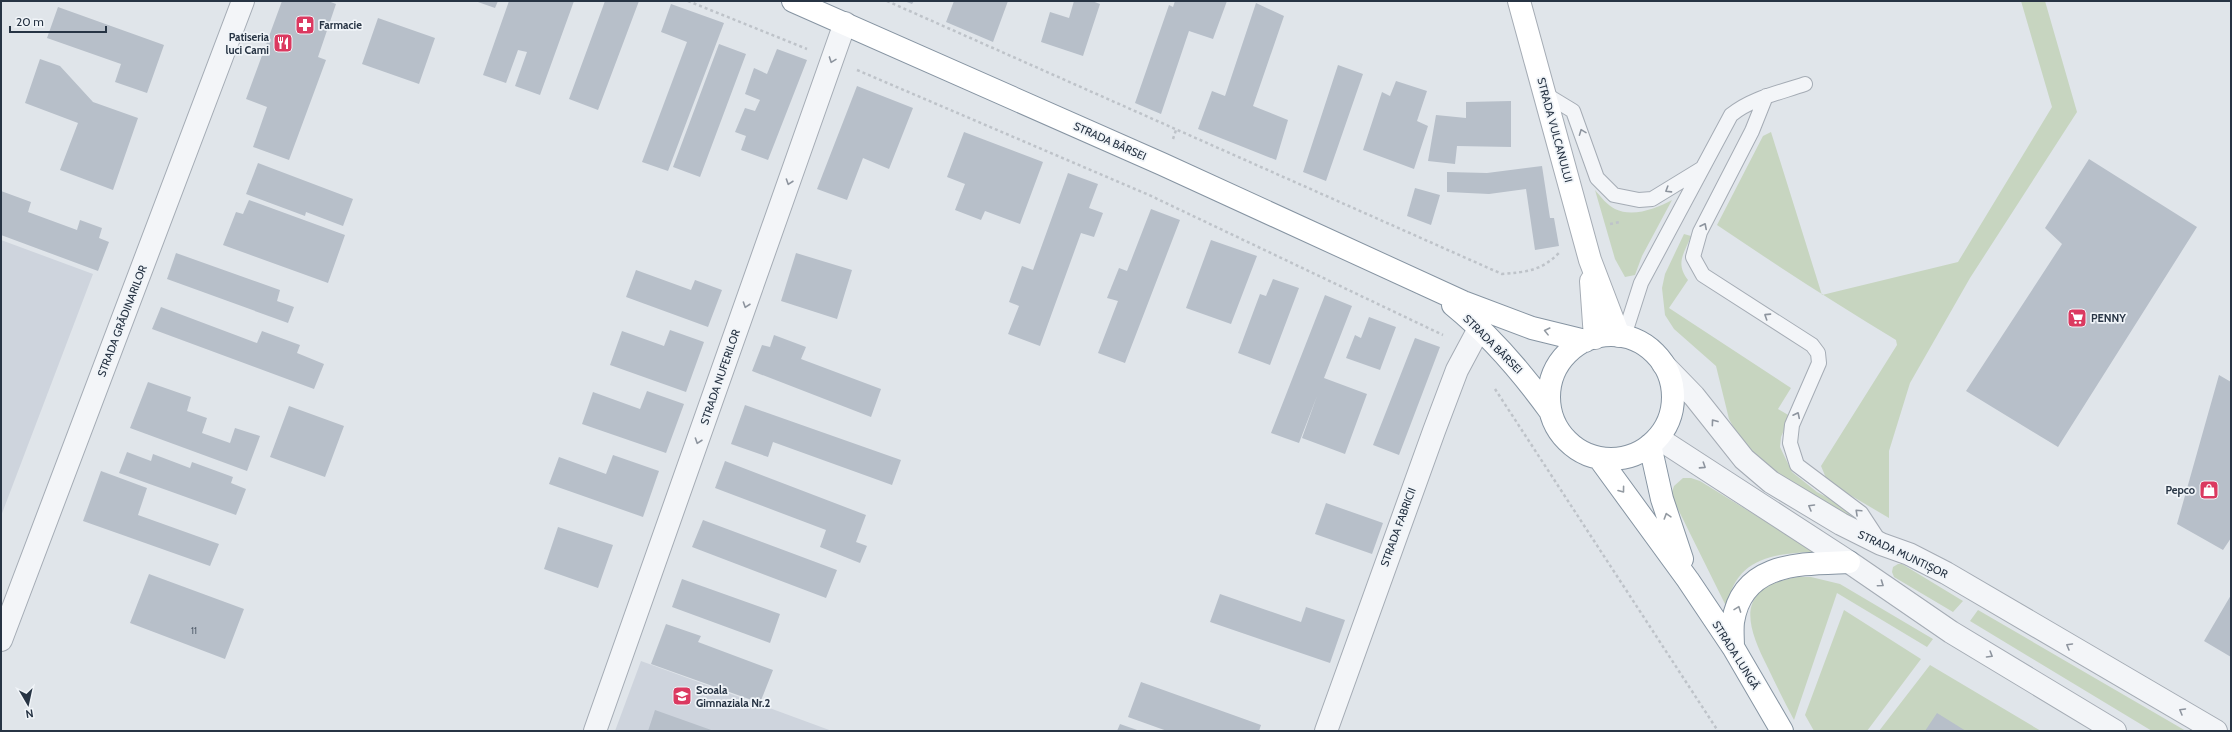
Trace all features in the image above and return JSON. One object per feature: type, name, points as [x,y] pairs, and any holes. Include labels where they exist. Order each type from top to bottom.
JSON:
[{"type":"main road","name":"STRADA BÂRSEI","points":[[793,1],[1155,161],[1426,286],[1532,328],[1590,339]]},
{"type":"main road","name":"STRADA VULCANULUI","points":[[1519,1],[1590,260],[1621,336]]},
{"type":"main road","name":"STRADA VULCANULUI","points":[[1590,260],[1590,339]]},
{"type":"main road","name":"STRADA BÂRSEI","points":[[1426,286],[1480,327],[1520,371],[1550,411]]},
{"type":"main road","points":[[1621,336],[1642,344],[1654,352],[1663,364],[1669,376],[1672,391],[1672,407],[1667,423],[1654,442],[1628,456],[1617,459],[1599,458],[1582,452],[1567,442],[1556,428],[1550,411],[1548,390],[1555,370],[1567,353],[1590,339],[1621,336]]},
{"type":"main road","points":[[1654,442],[1662,499],[1688,580]]},
{"type":"main road","points":[[1599,458],[1688,580]]},
{"type":"main road","points":[[1733,647],[1733,622],[1738,605],[1751,584],[1766,573],[1788,566],[1849,562]]},
{"type":"main road","name":"STRADA LUNGĂ","points":[[1688,580],[1733,647],[1782,731]]},
{"type":"street","name":"STRADA GRĂDINARILOR","points":[[1,640],[243,1]]},
{"type":"street","name":"STRADA NUFERILOR","points":[[595,731],[845,23]]},
{"type":"street","name":"STRADA FABRICII","points":[[1326,731],[1434,431],[1468,347],[1480,327]]},
{"type":"street","name":"STRADA MUNTIȘOR","points":[[1663,364],[1694,396],[1744,459],[1771,482],[1841,524],[1880,544],[1909,554],[1946,573],[2216,731]]},
{"type":"street","points":[[1654,442],[1849,562],[1951,632],[2115,731]]},
{"type":"lane","points":[[1621,336],[1641,283],[1731,115],[1743,105],[1805,84]]},
{"type":"lane","points":[[1545,94],[1573,111],[1597,178],[1614,195],[1639,200],[1652,199],[1701,169]]},
{"type":"lane","points":[[1766,96],[1752,131],[1700,232],[1693,257],[1703,274],[1812,345],[1818,353],[1820,364],[1792,425],[1790,443],[1797,465],[1861,513],[1880,544]]},
{"type":"path","points":[[688,1],[832,59],[1149,194],[1468,347]]},
{"type":"path","points":[[887,1],[1502,274],[1527,272],[1548,264],[1582,230],[1622,222]]},
{"type":"path","points":[[1494,387],[1718,731]]},
{"type":"shaded area","points":[[1,240],[93,274],[1,516]]},
{"type":"shaded area","name":"Scoala Gimnaziala Nr.2","points":[[641,661],[832,731],[615,731]]},
{"type":"green space","points":[[2021,1],[2045,1],[2077,112],[1970,278],[1910,383],[1889,451],[1889,518],[1833,485],[1826,478],[1821,466],[1897,345],[1896,340],[1823,295],[1958,262],[2052,107]]},
{"type":"green space","points":[[1771,132],[1822,294],[1717,225],[1763,136]]},
{"type":"green space","points":[[1595,190],[1604,201],[1612,207],[1622,212],[1629,213],[1652,209],[1672,200],[1642,256],[1635,275],[1625,277],[1615,259]]},
{"type":"green space","points":[[1684,234],[1691,236],[1681,263],[1684,274],[1688,280],[1669,308],[1791,388],[1778,409],[1790,416],[1781,437],[1780,447],[1792,472],[1817,492],[1853,511],[1861,525],[1828,507],[1752,457],[1739,437],[1729,419],[1716,366],[1674,329],[1665,315],[1662,288],[1665,274]]},
{"type":"green space","points":[[1683,478],[1691,478],[1700,481],[1815,552],[1784,554],[1770,557],[1747,569],[1738,579],[1731,592],[1727,608],[1671,495],[1674,486]]},
{"type":"green space","points":[[1898,564],[1902,564],[1963,601],[1953,612],[1894,577],[1892,572],[1893,567]]},
{"type":"green space","points":[[1798,577],[1811,577],[1840,584],[1933,639],[1927,647],[1837,593],[1794,720],[1760,652],[1751,622],[1751,609],[1755,598],[1764,589],[1778,582]]},
{"type":"green space","points":[[1844,610],[1921,659],[1867,731],[1814,731],[1805,715]]},
{"type":"green space","points":[[1978,610],[2186,731],[2152,731],[1970,621]]},
{"type":"green space","points":[[1930,665],[2041,731],[1879,731]]},
{"type":"building","points":[[282,1],[328,1],[336,4],[318,57],[326,60],[289,160],[253,147],[267,107],[246,99]]},
{"type":"building","points":[[475,1],[498,1],[495,8]]},
{"type":"building","points":[[509,1],[574,1],[540,95],[515,86],[527,52],[518,50],[506,83],[483,75]]},
{"type":"building","points":[[605,1],[639,1],[598,110],[569,99]]},
{"type":"building","points":[[904,1],[914,1],[912,4]]},
{"type":"building","points":[[954,1],[1008,1],[993,42],[946,22]]},
{"type":"building","points":[[1074,1],[1092,1],[1100,4],[1083,56],[1041,42],[1050,12],[1069,18]]},
{"type":"building","points":[[1175,1],[1227,1],[1213,39],[1189,31],[1161,114],[1135,103],[1169,5],[1173,7]]},
{"type":"building","points":[[1256,3],[1284,16],[1253,106],[1288,120],[1276,160],[1198,129],[1212,91],[1225,96]]},
{"type":"building","points":[[671,4],[724,23],[668,171],[642,162],[687,42],[661,32]]},
{"type":"building","points":[[58,7],[164,45],[147,93],[115,82],[121,64],[47,38]]},
{"type":"building","points":[[378,18],[435,38],[419,84],[362,64]]},
{"type":"building","points":[[719,44],[746,54],[700,177],[673,167]]},
{"type":"building","points":[[777,49],[807,60],[768,160],[741,150],[746,136],[735,132],[745,108],[755,111],[760,100],[745,94],[754,68],[767,74]]},
{"type":"building","points":[[40,59],[60,66],[93,102],[138,118],[113,190],[60,170],[78,123],[25,103]]},
{"type":"building","points":[[1338,65],[1363,74],[1326,181],[1303,172]]},
{"type":"building","points":[[1396,81],[1427,91],[1417,121],[1428,126],[1414,169],[1363,150],[1382,92],[1390,96]]},
{"type":"building","points":[[857,86],[913,108],[889,169],[863,158],[847,200],[817,189]]},
{"type":"building","points":[[1511,101],[1511,147],[1457,146],[1455,164],[1428,161],[1436,115],[1466,118],[1466,102]]},
{"type":"building","points":[[964,132],[1043,162],[1020,224],[985,211],[981,220],[955,210],[965,184],[947,177]]},
{"type":"building","name":"PENNY","points":[[2089,159],[2197,227],[2058,447],[1966,391],[2062,244],[2045,228]]},
{"type":"building","points":[[258,163],[353,199],[343,226],[306,212],[305,216],[246,194]]},
{"type":"building","points":[[1542,166],[1550,218],[1554,218],[1559,246],[1535,250],[1526,189],[1489,194],[1447,192],[1447,172],[1487,173]]},
{"type":"building","points":[[1068,173],[1098,184],[1089,208],[1103,213],[1094,237],[1081,233],[1040,346],[1008,334],[1019,306],[1009,302],[1022,266],[1033,270]]},
{"type":"building","points":[[1415,188],[1440,195],[1431,225],[1407,216]]},
{"type":"building","points":[[1,191],[31,202],[28,212],[77,230],[80,220],[102,228],[99,238],[109,242],[98,271],[1,235]]},
{"type":"building","points":[[249,200],[345,235],[328,283],[223,245],[236,212],[243,214]]},
{"type":"building","points":[[1151,209],[1180,220],[1125,363],[1098,353],[1118,301],[1107,298],[1119,268],[1127,271]]},
{"type":"building","points":[[1211,240],[1257,256],[1231,324],[1186,308]]},
{"type":"building","points":[[176,253],[280,290],[277,301],[294,307],[288,323],[167,279]]},
{"type":"building","points":[[796,253],[852,270],[837,319],[781,301]]},
{"type":"building","points":[[636,270],[691,290],[695,280],[722,290],[708,327],[626,297]]},
{"type":"building","points":[[1273,279],[1299,288],[1270,365],[1238,353],[1260,294],[1266,296]]},
{"type":"building","points":[[1325,295],[1352,306],[1324,378],[1367,394],[1345,454],[1302,438],[1317,396],[1299,443],[1271,433]]},
{"type":"building","points":[[161,307],[257,343],[262,331],[300,345],[297,353],[324,364],[314,389],[152,329]]},
{"type":"building","points":[[1369,317],[1396,327],[1380,370],[1346,358],[1355,335],[1361,338]]},
{"type":"building","points":[[670,330],[704,342],[686,392],[610,365],[622,331],[664,346]]},
{"type":"building","points":[[774,335],[806,347],[801,359],[881,389],[871,417],[752,371],[762,345],[770,347]]},
{"type":"building","points":[[1415,338],[1440,347],[1399,455],[1373,445]]},
{"type":"building","name":"Pepco","points":[[2219,375],[2231,382],[2231,538],[2223,550],[2177,524]]},
{"type":"building","points":[[148,382],[191,397],[187,411],[207,418],[202,433],[230,443],[235,428],[260,436],[247,471],[130,428]]},
{"type":"building","points":[[647,391],[684,404],[666,453],[582,424],[593,392],[640,409]]},
{"type":"building","points":[[745,405],[901,460],[892,485],[773,442],[768,457],[731,444]]},
{"type":"building","points":[[289,406],[344,426],[325,477],[270,457]]},
{"type":"building","points":[[127,452],[151,461],[153,454],[190,468],[192,462],[233,477],[231,483],[246,489],[236,515],[119,473]]},
{"type":"building","points":[[613,455],[659,471],[643,517],[549,484],[559,457],[606,474]]},
{"type":"building","points":[[725,461],[866,515],[856,542],[867,546],[860,563],[820,547],[826,530],[715,488]]},
{"type":"building","points":[[101,471],[147,488],[138,515],[219,544],[210,566],[83,521]]},
{"type":"building","points":[[1326,503],[1383,523],[1372,554],[1315,534]]},
{"type":"building","points":[[703,520],[837,570],[826,598],[692,547]]},
{"type":"building","points":[[558,527],[613,545],[598,588],[544,569]]},
{"type":"building","points":[[149,574],[244,609],[225,659],[130,623]]},
{"type":"building","points":[[682,579],[780,614],[770,643],[672,607]]},
{"type":"building","points":[[1220,594],[1301,622],[1306,607],[1345,620],[1330,663],[1210,622]]},
{"type":"building","points":[[2231,595],[2231,657],[2204,641]]},
{"type":"building","points":[[666,624],[701,636],[698,642],[773,670],[760,703],[651,664]]},
{"type":"building","points":[[1141,682],[1261,725],[1259,731],[1167,731],[1128,717]]},
{"type":"building","points":[[655,710],[714,731],[648,731]]},
{"type":"building","points":[[1937,713],[1966,731],[1925,731]]},
{"type":"building","points":[[1120,724],[1140,731],[1117,731]]},
{"type":"place","name":"Farmacie","points":[[305,25]]},
{"type":"place","name":"Patiseria luci Cami","points":[[283,43]]},
{"type":"place","name":"PENNY","points":[[2077,318]]},
{"type":"place","name":"Pepco","points":[[2209,490]]},
{"type":"place","name":"Scoala Gimnaziala Nr.2","points":[[682,696]]}]
